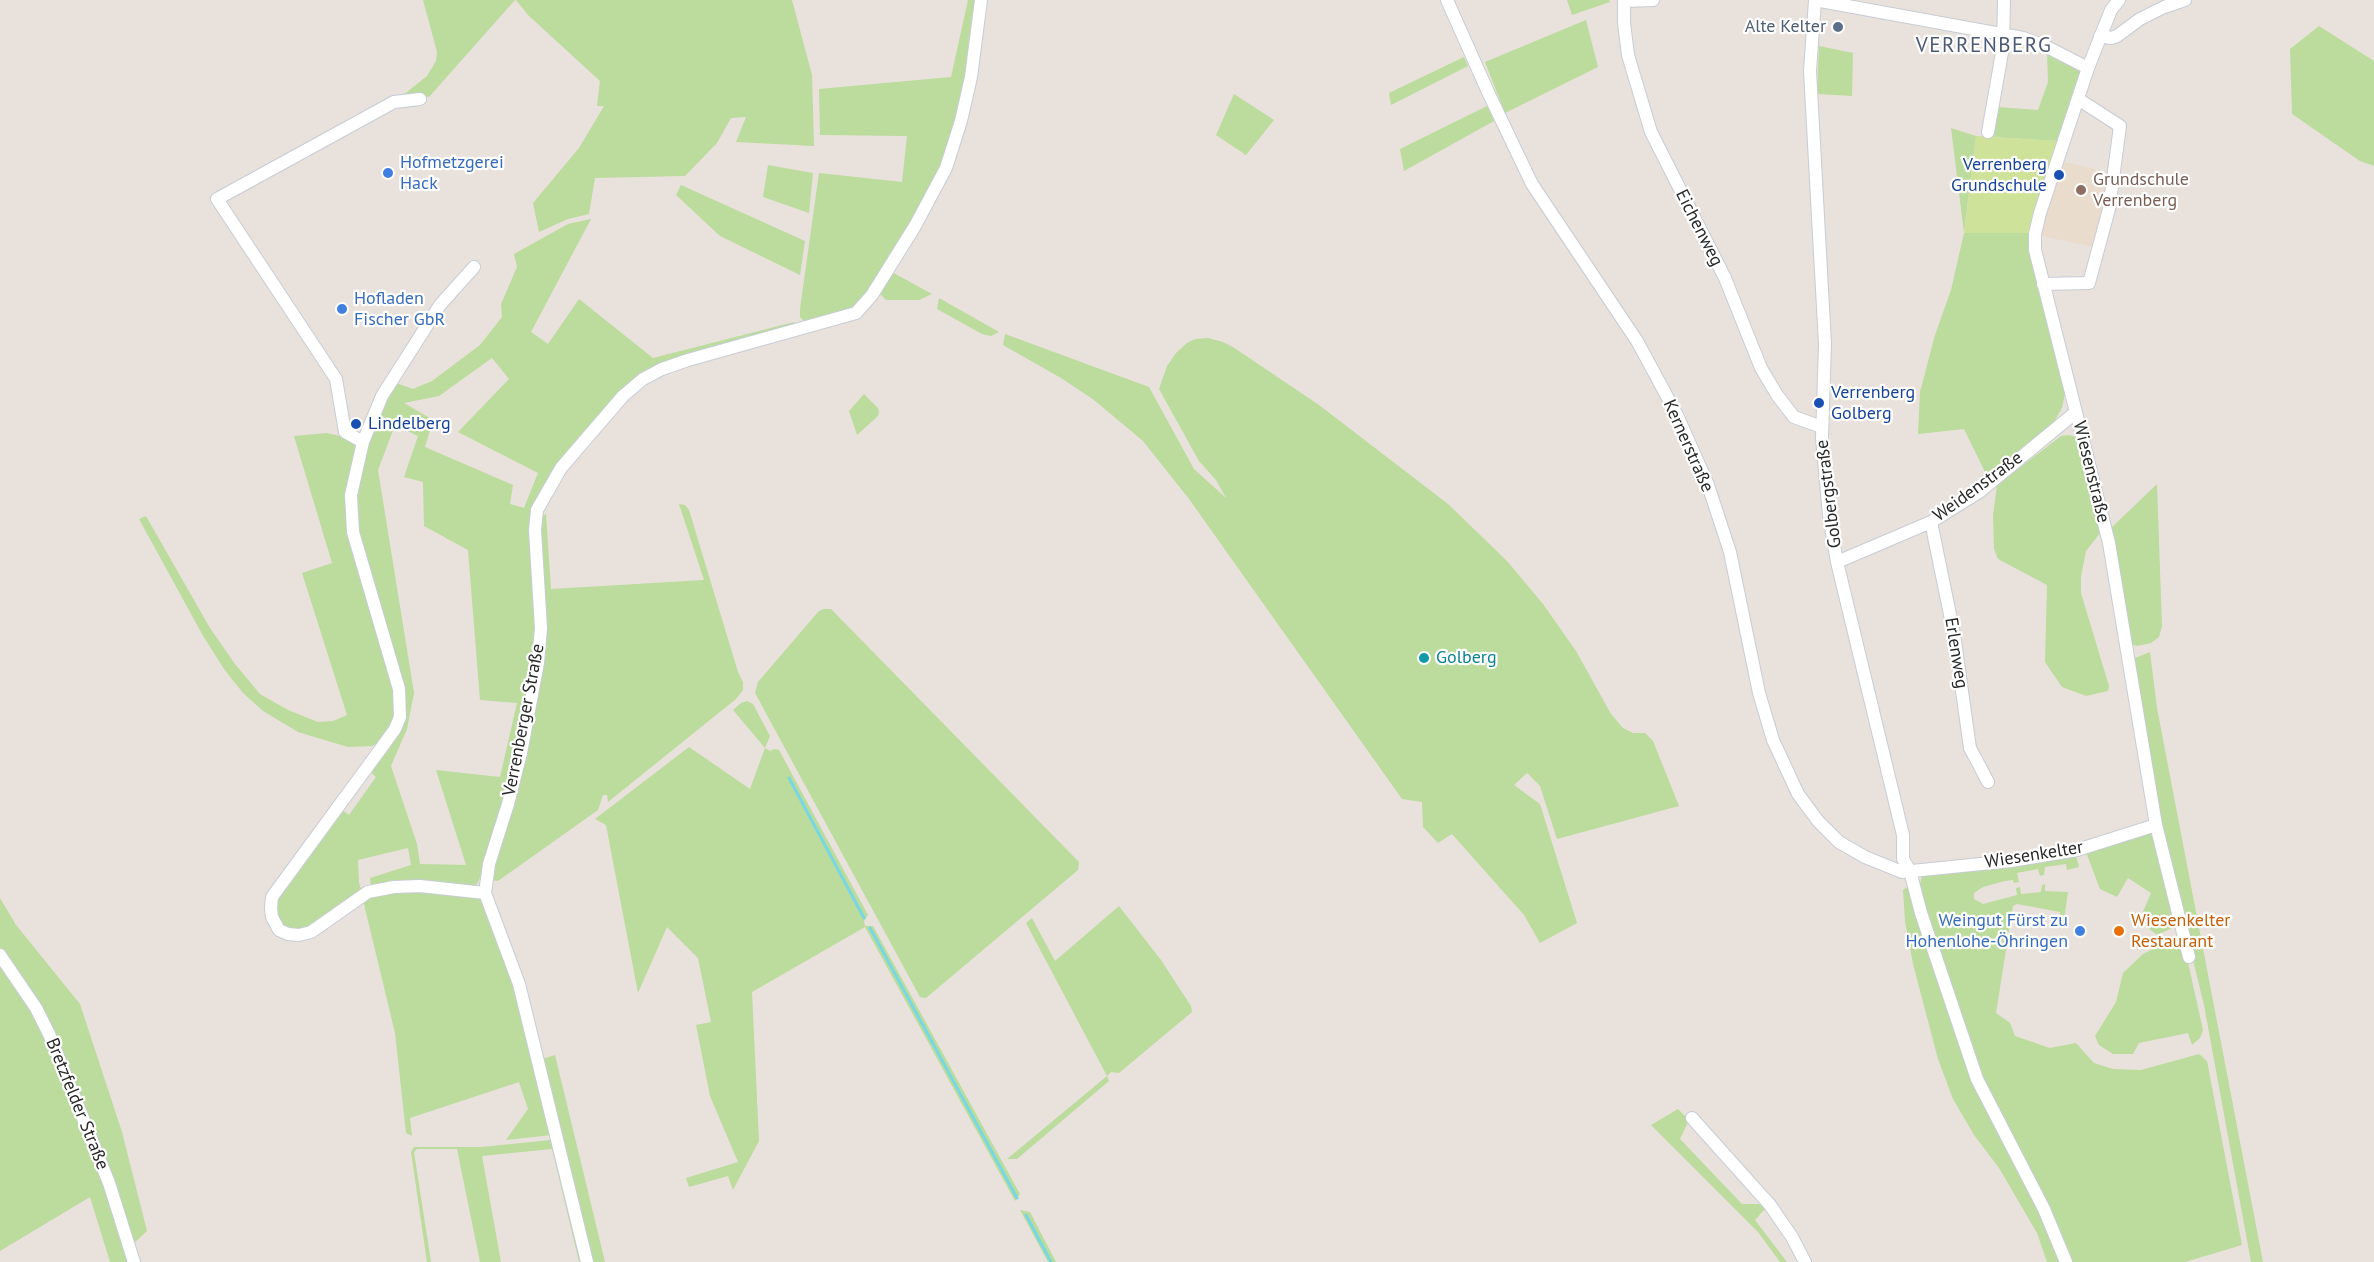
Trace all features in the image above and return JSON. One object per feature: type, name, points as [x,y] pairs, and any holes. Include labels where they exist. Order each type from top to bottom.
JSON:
[{"type":"street","name":"Verrenberger Straße","points":[[587,1262],[519,984],[485,893],[489,864],[521,753],[538,663],[541,627],[535,530],[537,510],[548,488],[602,418],[622,396],[643,379],[662,369],[688,360],[856,313],[874,291],[915,226],[946,168],[961,121],[971,77],[981,0]]},
{"type":"street","name":"Kernerstraße","points":[[1447,0],[1532,184],[1637,341],[1677,415],[1708,485],[1730,552],[1759,693],[1773,740],[1798,794],[1818,821],[1839,842],[1887,868],[1902,872],[1910,871]]},
{"type":"street","points":[[1624,0],[1653,0]]},
{"type":"street","name":"Eichenweg","points":[[1624,0],[1628,55],[1651,132],[1725,278],[1761,368],[1794,417],[1822,428]]},
{"type":"street","name":"Golbergstraße","points":[[1815,0],[1810,71],[1825,344],[1822,428],[1828,515],[1837,562],[1903,835],[1903,859],[1910,871],[1921,913],[1977,1079],[2044,1209],[2066,1262]]},
{"type":"street","points":[[1815,0],[2004,33],[2044,46],[2088,68]]},
{"type":"street","points":[[1988,132],[2004,33],[2004,0]]},
{"type":"street","name":"Wiesenstraße","points":[[2119,0],[2111,10],[2088,68],[2035,234],[2035,250],[2109,543],[2133,676],[2156,825],[2189,957]]},
{"type":"street","points":[[2100,36],[2111,38],[2117,36],[2140,19],[2163,7],[2185,0]]},
{"type":"street","points":[[363,442],[345,432],[336,379],[217,199],[394,102],[420,99]]},
{"type":"street","points":[[2043,284],[2089,283],[2109,209],[2120,126],[2078,99]]},
{"type":"street","points":[[474,267],[440,305],[382,396],[363,442],[351,495],[353,532],[399,689],[400,717],[382,747],[272,897],[272,917],[279,930],[288,934],[299,934],[311,932],[368,892],[393,887],[420,886],[485,893]]},
{"type":"street","name":"Weidenstraße","points":[[1837,562],[1931,522],[1979,492],[2076,412]]},
{"type":"street","name":"Erlenweg","points":[[1931,522],[1954,634],[1970,748],[1988,782]]},
{"type":"street","name":"Wiesenkelter","points":[[1910,871],[2011,861],[2077,850],[2156,825]]},
{"type":"street","name":"Bretzfelder Straße","points":[[0,955],[36,1008],[49,1034],[109,1183],[134,1262]]},
{"type":"street","points":[[1692,1118],[1770,1205],[1792,1237],[1805,1262]]},
{"type":"shaded area","name":"Grundschule Verrenberg","points":[[2065,162],[2110,173],[2105,207],[2095,247],[2041,236],[2045,217]]},
{"type":"green space","points":[[423,0],[515,0],[429,97],[414,94],[402,96],[427,76],[436,61],[437,52]]},
{"type":"green space","points":[[516,0],[792,0],[812,75],[814,146],[736,142],[746,117],[731,118],[717,143],[685,176],[595,178],[589,214],[568,219],[539,232],[533,203],[579,148],[604,106],[597,106],[600,81],[528,15]]},
{"type":"green space","points":[[968,0],[978,0],[976,22],[957,119],[942,166],[872,289],[856,308],[806,323],[800,317],[800,309],[819,173],[902,182],[907,136],[820,135],[819,89],[951,77]]},
{"type":"green space","points":[[1567,0],[1609,0],[1610,2],[1572,15]]},
{"type":"green space","points":[[1586,20],[1598,67],[1505,113],[1485,62]]},
{"type":"green space","points":[[2319,26],[2374,61],[2374,166],[2360,161],[2292,114],[2290,49]]},
{"type":"green space","points":[[1819,46],[1853,53],[1852,96],[1817,94]]},
{"type":"green space","points":[[2047,52],[2078,67],[2081,77],[2058,141],[1992,137],[1996,107],[2038,110],[2048,82]]},
{"type":"green space","points":[[1464,57],[1468,66],[1391,105],[1389,93]]},
{"type":"green space","points":[[1234,94],[1274,120],[1246,155],[1216,135]]},
{"type":"green space","points":[[1487,106],[1494,121],[1404,171],[1400,149]]},
{"type":"green space","points":[[1951,128],[1976,136],[1964,232],[2028,233],[2031,258],[2066,388],[2062,408],[2054,422],[1987,476],[1964,429],[1918,434],[1920,392],[1935,335],[1951,290],[1964,233]]},
{"type":"green space","points":[[1976,136],[2058,141],[2028,233],[1964,233]]},
{"type":"green space","points":[[768,165],[813,173],[809,213],[763,197]]},
{"type":"green space","points":[[681,185],[805,241],[800,275],[720,236],[676,195]]},
{"type":"green space","points":[[591,219],[531,332],[548,344],[579,299],[653,358],[794,322],[792,328],[642,374],[533,509],[537,642],[519,749],[485,866],[477,884],[470,887],[371,888],[370,878],[411,865],[408,848],[358,860],[359,883],[362,892],[342,903],[318,923],[294,930],[285,928],[275,917],[278,897],[342,810],[349,815],[376,777],[369,771],[403,717],[361,552],[354,495],[375,421],[396,383],[413,389],[432,381],[480,345],[502,317],[501,304],[517,267],[514,254],[568,224]],"holes":[[[492,358],[509,379],[458,432],[538,473],[524,508],[510,504],[513,485],[425,447],[433,420],[404,403],[439,396]],[[395,425],[418,436],[404,477],[423,482],[424,526],[468,550],[480,700],[517,703],[500,777],[436,770],[466,865],[420,864],[417,844],[391,766],[407,729],[414,693],[378,470]]]},
{"type":"green space","points":[[890,271],[932,294],[919,300],[886,300],[880,294],[880,289]]},
{"type":"green space","points":[[939,298],[999,332],[991,336],[982,334],[937,309]]},
{"type":"green space","points":[[1005,334],[1149,387],[1194,469],[1226,498],[1216,480],[1199,461],[1159,389],[1167,366],[1176,353],[1195,339],[1208,338],[1223,342],[1319,405],[1448,504],[1507,561],[1543,604],[1576,651],[1611,714],[1623,728],[1633,733],[1645,733],[1653,741],[1679,806],[1557,839],[1540,786],[1527,773],[1514,785],[1540,804],[1577,923],[1540,943],[1524,915],[1452,834],[1438,843],[1423,827],[1422,802],[1402,799],[1189,499],[1143,441],[1094,400],[1003,345]]},
{"type":"green space","points":[[864,394],[879,412],[878,416],[857,435],[849,411]]},
{"type":"green space","points":[[327,433],[344,437],[354,444],[356,451],[348,494],[397,690],[396,717],[381,741],[372,746],[348,747],[298,732],[263,711],[243,693],[224,669],[202,634],[139,519],[146,516],[210,628],[235,664],[260,694],[288,710],[318,722],[333,721],[347,715],[302,573],[332,563],[294,436]]},
{"type":"green space","points":[[2061,436],[2076,437],[2101,532],[2086,551],[2081,576],[2081,593],[2109,686],[2108,691],[2086,696],[2062,687],[2045,662],[2047,585],[1998,559],[1994,549],[1993,515],[1997,485]]},
{"type":"green space","points":[[2157,484],[2162,626],[2159,637],[2151,643],[2137,646],[2130,644],[2109,530]]},
{"type":"green space","points":[[679,504],[685,505],[689,510],[743,682],[743,690],[736,699],[608,802],[607,795],[603,795],[598,810],[498,881],[490,880],[533,713],[540,517],[546,514],[551,589],[704,580]]},
{"type":"green space","points":[[823,609],[831,609],[1079,862],[1078,870],[926,998],[920,997],[755,693],[758,682]]},
{"type":"green space","points":[[2150,652],[2157,708],[2263,1262],[2251,1262],[2204,1005],[2161,830],[2134,668],[2135,658]]},
{"type":"green space","points":[[747,701],[753,704],[770,736],[765,748],[733,710]]},
{"type":"green space","points":[[689,747],[750,789],[765,748],[770,751],[779,750],[868,915],[864,921],[865,926],[873,926],[1020,1194],[1015,1201],[865,927],[752,992],[759,1141],[733,1190],[728,1176],[689,1187],[686,1178],[738,1162],[710,1096],[696,1025],[711,1022],[698,958],[667,927],[638,993],[606,825],[595,819]]},
{"type":"green space","points":[[2152,832],[2177,918],[2172,928],[2157,935],[2139,921],[2151,893],[2128,878],[2117,897],[2100,889],[2086,852]]},
{"type":"green space","points":[[2069,854],[2076,856],[2079,867],[2067,870],[2066,864],[2045,867],[2044,875],[2040,876],[2038,869],[2017,873],[2019,882],[2005,881],[1983,887],[1974,893],[1974,899],[1983,904],[2017,895],[2016,888],[2020,887],[2021,894],[2041,892],[2042,885],[2045,884],[2045,891],[2068,892],[2064,919],[2059,918],[2060,912],[2017,904],[2013,906],[1996,1013],[2010,1023],[2015,1036],[2050,1048],[2076,1043],[2094,1063],[2113,1069],[2141,1070],[2199,1054],[2207,1061],[2242,1245],[2185,1262],[2070,1262],[1978,1065],[1925,912],[1920,884],[1922,876]]},
{"type":"green space","points":[[1909,886],[1973,1082],[2040,1211],[2061,1262],[2047,1262],[2037,1233],[1999,1168],[1974,1135],[1953,1099],[1938,1059],[1913,964],[1905,921],[1903,890]]},
{"type":"green space","points":[[397,889],[481,898],[515,985],[552,1135],[506,1140],[528,1109],[519,1082],[410,1118],[412,1136],[406,1133],[395,1033],[363,900]]},
{"type":"green space","points":[[0,898],[16,925],[80,1004],[122,1132],[147,1231],[130,1247],[134,1262],[110,1262],[90,1197],[0,1251]]},
{"type":"green space","points":[[1119,906],[1161,960],[1191,1006],[1192,1012],[1119,1073],[1111,1072],[1107,1076],[1026,923],[1032,918],[1055,961]]},
{"type":"green space","points":[[2172,939],[2182,943],[2185,949],[2203,1030],[2200,1038],[2192,1045],[2188,1033],[2139,1043],[2133,1054],[2113,1054],[2099,1045],[2095,1036],[2116,1002],[2123,973],[2143,954]]},
{"type":"green space","points":[[555,1055],[605,1262],[592,1262],[542,1059]]},
{"type":"green space","points":[[1107,1076],[1109,1081],[1017,1159],[1007,1159]]},
{"type":"green space","points":[[1678,1109],[1689,1120],[1680,1139],[1742,1204],[1761,1204],[1765,1209],[1755,1220],[1787,1262],[1780,1262],[1758,1232],[1651,1125]]},
{"type":"green space","points":[[551,1140],[584,1262],[579,1262],[552,1149],[482,1156],[501,1262],[480,1262],[457,1149],[417,1149],[414,1152],[431,1262],[427,1262],[411,1152],[414,1147],[481,1147]]},
{"type":"green space","points":[[1020,1210],[1030,1212],[1056,1262],[1048,1262]]},
{"type":"waterway","points":[[789,778],[864,918]]},
{"type":"waterway","points":[[870,928],[1017,1198]]},
{"type":"waterway","points":[[1026,1215],[1051,1262]]},
{"type":"place","name":"Alte Kelter","points":[[1838,27]]},
{"type":"place","name":"Hofmetzgerei Hack","points":[[388,173]]},
{"type":"place","name":"Verrenberg Grundschule","points":[[2059,175]]},
{"type":"place","name":"Grundschule Verrenberg","points":[[2081,190]]},
{"type":"place","name":"Hofladen Fischer GbR","points":[[342,309]]},
{"type":"place","name":"Verrenberg Golberg","points":[[1819,403]]},
{"type":"place","name":"Lindelberg","points":[[356,424]]},
{"type":"place","name":"Golberg","points":[[1424,658]]},
{"type":"place","name":"Weingut Fürst zu Hohenlohe-Öhringen","points":[[2080,931]]},
{"type":"place","name":"Wiesenkelter Restaurant","points":[[2119,931]]},
{"type":"district","name":"VERRENBERG","points":[[1984,46]]}]
